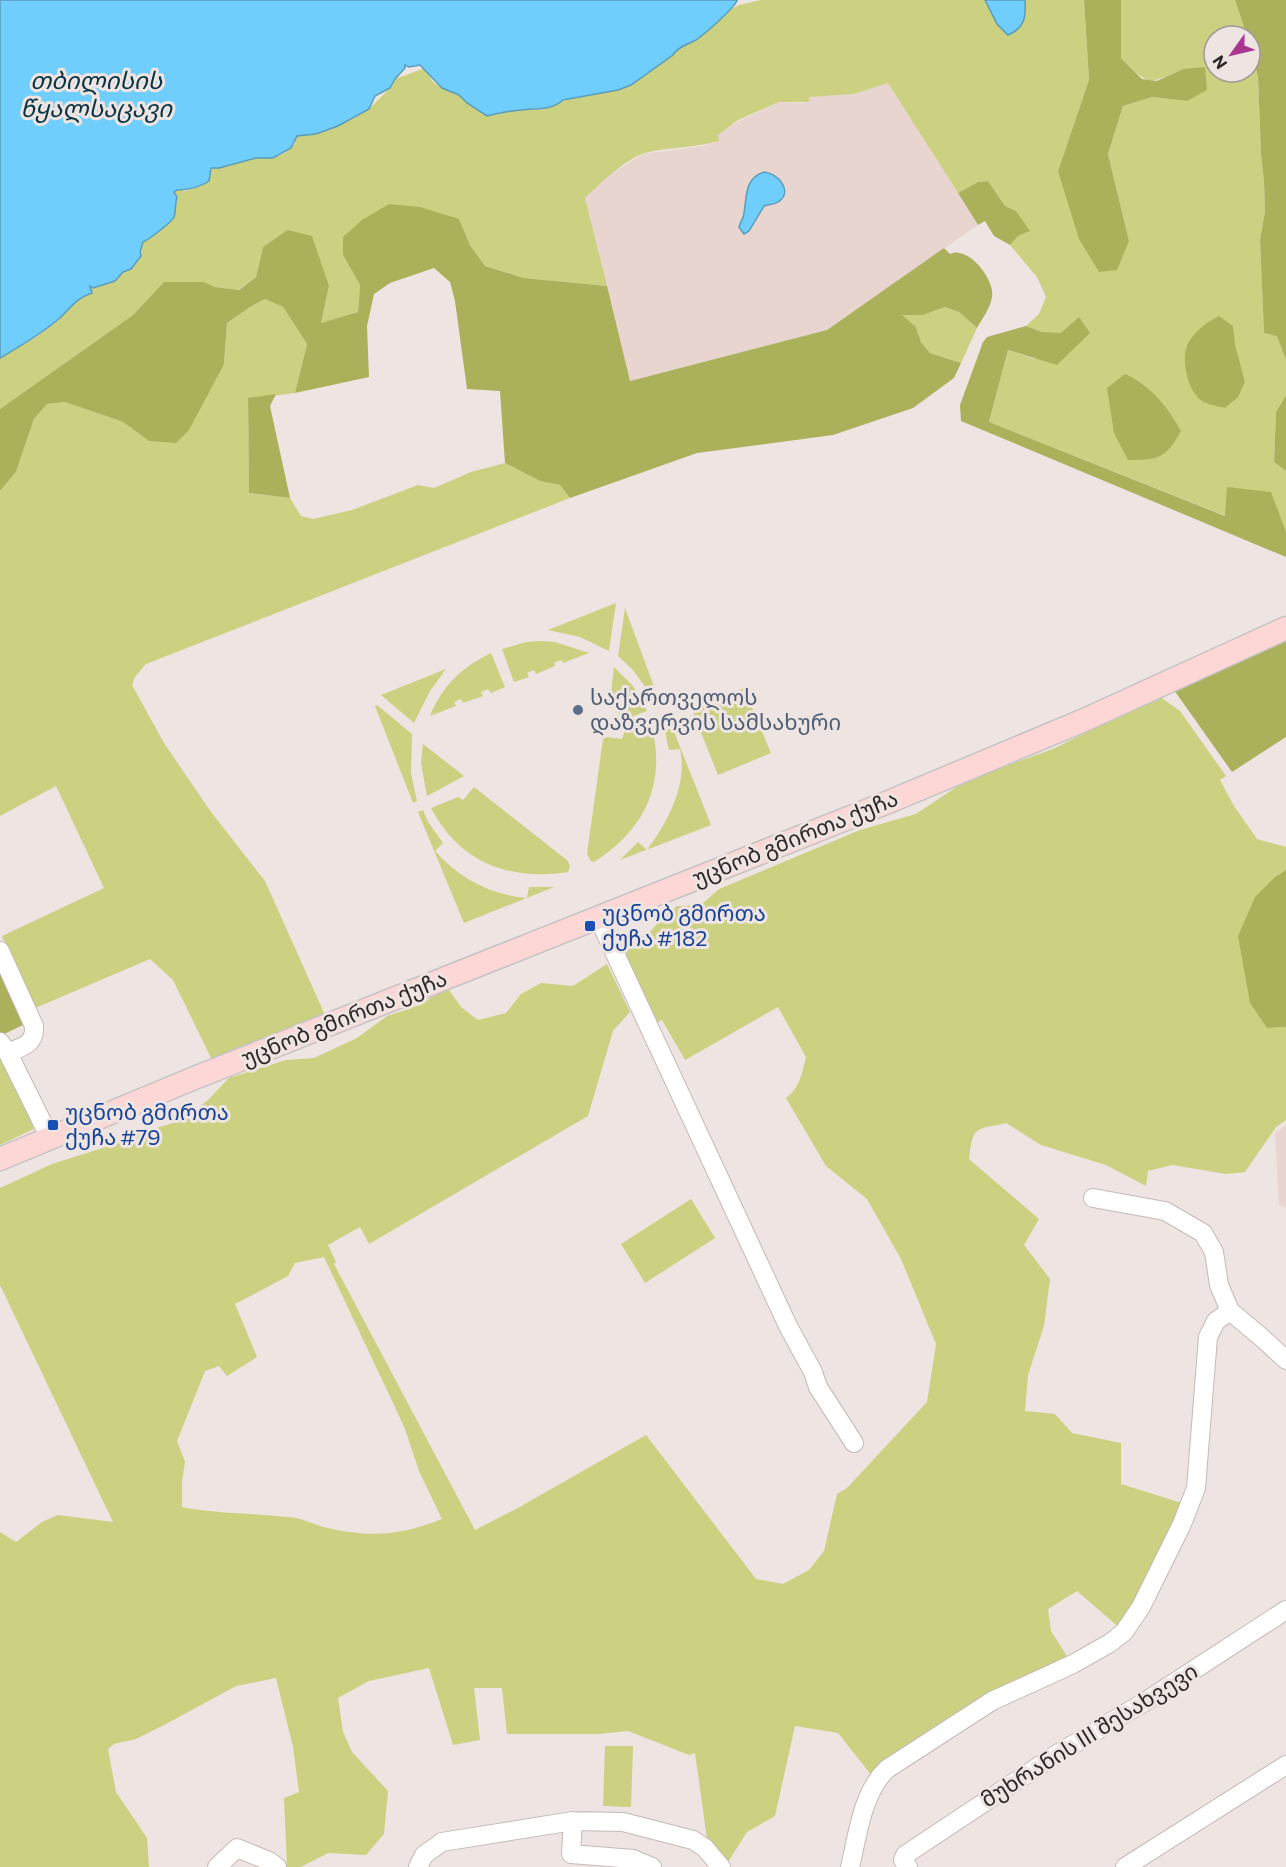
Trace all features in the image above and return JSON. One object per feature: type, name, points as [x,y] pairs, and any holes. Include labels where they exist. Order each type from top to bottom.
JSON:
[{"type":"main road","name":"უცნობ გმირთა ქუჩა","points":[[0,1159],[192,1079],[856,815],[1020,747],[1286,628]]},
{"type":"street","points":[[597,917],[788,1326],[813,1372],[818,1387],[854,1443]]},
{"type":"street","points":[[0,951],[34,1026],[32,1041],[4,1047],[50,1138]]},
{"type":"street","points":[[1094,1198],[1165,1211],[1203,1233],[1214,1252],[1220,1285],[1230,1311],[1286,1360]]},
{"type":"street","points":[[850,1867],[861,1817],[876,1780],[887,1769],[992,1701],[1073,1664],[1110,1643],[1124,1632],[1141,1607],[1182,1524],[1196,1488],[1208,1337],[1216,1321],[1230,1311]]},
{"type":"street","name":"მუხრანის III შესახვევი","points":[[908,1867],[903,1860],[905,1855],[963,1815],[1057,1754],[1143,1703],[1286,1610]]},
{"type":"street","points":[[1125,1867],[1286,1765]]},
{"type":"street","points":[[418,1867],[424,1855],[442,1842],[573,1821],[623,1822],[677,1834],[705,1848],[721,1867]]},
{"type":"street","points":[[573,1821],[571,1854],[633,1859],[652,1867]]},
{"type":"street","points":[[217,1867],[237,1848],[269,1861],[277,1867]]},
{"type":"shaded area","points":[[888,83],[978,225],[827,330],[629,381],[585,198],[603,179],[643,154],[703,146],[718,141],[718,135],[729,126],[779,102],[809,102],[808,97],[854,94]]},
{"type":"shaded area","points":[[1286,1125],[1286,1208],[1279,1205],[1275,1133]]},
{"type":"green space","points":[[761,0],[1084,0],[1089,80],[1058,171],[1129,241],[1108,154],[1123,106],[1152,97],[1187,101],[1183,69],[1162,78],[1149,80],[1138,74],[1121,58],[1121,0],[1235,0],[1243,24],[1202,24],[1202,84],[1258,84],[1265,211],[1260,240],[1264,333],[1277,335],[1286,360],[1286,395],[1276,412],[1274,462],[1286,471],[1286,532],[1226,516],[989,422],[1008,350],[1035,359],[1061,334],[1042,332],[1026,326],[1039,314],[1046,297],[1037,277],[1010,245],[1018,236],[1029,231],[1016,211],[1005,206],[988,181],[978,182],[958,193],[888,83],[854,94],[809,97],[809,102],[779,102],[738,120],[718,135],[719,141],[645,153],[622,166],[585,198],[607,286],[524,278],[485,266],[470,245],[459,219],[343,255],[360,285],[358,312],[321,323],[329,286],[287,230],[263,247],[256,277],[238,290],[215,287],[204,282],[164,282],[133,315],[0,409],[0,358],[38,336],[59,320],[68,307],[87,295],[90,285],[131,269],[143,242],[174,217],[177,197],[174,192],[179,189],[185,191],[202,186],[211,168],[256,158],[273,158],[285,153],[295,144],[297,136],[316,134],[351,120],[369,109],[392,86],[395,79],[425,68],[433,82],[459,95],[487,116],[522,109],[541,110],[563,101],[618,90],[631,85],[673,55],[675,51],[698,38],[727,11],[739,5]]},
{"type":"green space","points":[[1084,0],[1121,0],[1121,58],[1142,79],[1157,81],[1183,69],[1202,67],[1202,84],[1206,84],[1207,90],[1187,101],[1152,97],[1123,106],[1108,154],[1129,241],[1117,270],[1099,272],[1079,239],[1058,171],[1089,80]]},
{"type":"green space","points":[[1235,0],[1286,0],[1286,360],[1277,336],[1264,333],[1260,240],[1265,211],[1258,84],[1262,84],[1262,24],[1243,24]]},
{"type":"green space","points":[[988,181],[1005,206],[1016,211],[1030,231],[1018,236],[1010,245],[994,236],[985,221],[978,225],[958,193],[978,182]]},
{"type":"green space","points":[[389,204],[420,207],[459,219],[470,245],[485,266],[524,278],[607,286],[630,381],[827,330],[944,248],[950,254],[965,255],[983,270],[990,284],[992,297],[977,328],[959,312],[945,307],[923,315],[902,315],[916,327],[921,342],[930,353],[961,363],[954,378],[913,408],[833,435],[697,453],[570,498],[560,485],[540,481],[505,463],[500,391],[467,389],[455,301],[450,282],[434,268],[390,283],[374,294],[367,326],[369,377],[295,393],[307,344],[283,307],[265,299],[227,323],[224,364],[189,430],[176,443],[149,441],[123,422],[65,402],[47,404],[34,419],[16,472],[0,491],[0,409],[133,315],[164,282],[204,282],[215,287],[239,290],[256,277],[263,247],[287,230],[312,236],[329,286],[321,323],[358,312],[360,285],[343,255],[343,237],[362,220]]},
{"type":"green space","points":[[265,299],[283,307],[307,344],[295,393],[248,399],[249,493],[290,498],[301,516],[313,519],[352,510],[418,485],[434,488],[471,472],[505,463],[540,481],[560,485],[570,498],[146,664],[135,677],[132,685],[164,743],[211,812],[265,881],[325,1015],[213,1062],[173,980],[150,959],[33,1009],[2,936],[104,888],[56,786],[0,816],[0,491],[16,472],[34,419],[47,404],[65,402],[123,422],[149,441],[224,364],[227,323]]},
{"type":"green space","points":[[945,307],[959,312],[977,328],[961,363],[930,353],[921,342],[916,327],[901,315],[923,315]]},
{"type":"green space","points":[[1219,316],[1233,326],[1235,345],[1245,382],[1238,397],[1225,408],[1204,402],[1197,396],[1189,381],[1185,363],[1187,347],[1193,336],[1203,326]]},
{"type":"green space","points":[[1079,317],[1090,333],[1057,365],[1008,350],[989,422],[1225,516],[1227,487],[1271,492],[1286,532],[1286,557],[961,421],[960,405],[983,342],[987,337],[1026,326],[1042,332],[1061,333]]},
{"type":"green space","points":[[1125,374],[1143,384],[1158,398],[1181,431],[1171,447],[1160,456],[1128,460],[1114,433],[1107,388]]},
{"type":"green space","points":[[276,394],[270,406],[290,498],[249,493],[248,398]]},
{"type":"green space","points":[[1286,395],[1286,471],[1274,462],[1276,412]]},
{"type":"green space","points":[[616,603],[609,651],[580,637],[548,630]]},
{"type":"green space","points":[[625,608],[659,700],[653,698],[633,670],[618,656]]},
{"type":"green space","points":[[1286,638],[1286,737],[1232,772],[1174,690]]},
{"type":"green space","points":[[539,641],[555,642],[589,653],[563,663],[561,660],[554,663],[555,666],[536,674],[534,670],[527,673],[529,677],[514,682],[502,649]]},
{"type":"green space","points":[[491,653],[505,687],[491,693],[488,689],[481,692],[483,696],[463,703],[461,699],[454,702],[456,706],[430,716],[441,695],[454,678]]},
{"type":"green space","points":[[614,667],[633,686],[647,711],[623,720],[610,701]]},
{"type":"green space","points":[[446,669],[430,691],[414,723],[381,695]]},
{"type":"green space","points":[[744,688],[771,753],[718,775],[692,710]]},
{"type":"green space","points":[[1156,694],[1180,711],[1226,776],[1220,780],[1234,806],[1257,839],[1286,847],[1286,870],[1275,877],[1267,1028],[1286,1027],[1286,1120],[1276,1127],[1245,1172],[1226,1174],[1172,1165],[1148,1171],[1146,1186],[1106,1165],[1041,1145],[1006,1123],[977,1131],[972,1140],[969,1159],[1039,1219],[1024,1245],[1050,1279],[1044,1326],[1028,1375],[1025,1411],[1055,1414],[1072,1433],[1121,1443],[1121,1484],[1185,1504],[1122,1630],[1077,1591],[1048,1609],[1051,1631],[1070,1661],[872,1776],[838,1733],[795,1726],[775,1816],[747,1832],[726,1865],[708,1846],[695,1753],[689,1755],[628,1731],[599,1734],[507,1734],[502,1688],[474,1688],[480,1740],[453,1745],[429,1668],[369,1681],[338,1698],[343,1732],[352,1752],[388,1791],[384,1834],[366,1855],[328,1853],[301,1867],[287,1867],[284,1798],[299,1792],[293,1747],[276,1678],[236,1686],[136,1739],[114,1744],[108,1749],[116,1792],[147,1838],[149,1867],[0,1867],[0,1532],[16,1542],[42,1522],[58,1515],[113,1522],[0,1285],[0,1188],[52,1164],[183,1120],[208,1100],[229,1078],[286,1060],[314,1058],[357,1038],[387,1016],[420,1005],[447,987],[461,1007],[478,1020],[506,1013],[521,994],[541,983],[573,986],[607,964],[630,1012],[613,1031],[588,1116],[369,1244],[360,1227],[328,1245],[336,1262],[334,1264],[475,1530],[646,1435],[756,1579],[783,1584],[809,1570],[824,1551],[837,1494],[847,1488],[927,1402],[936,1344],[901,1259],[867,1199],[826,1166],[786,1098],[797,1085],[806,1057],[778,1007],[685,1060],[662,1020],[654,1024],[622,952],[652,930],[664,915],[677,906],[701,905],[719,889],[860,830],[916,814],[967,780],[1053,749],[1152,699]],"holes":[[[324,1257],[405,1429],[419,1471],[442,1519],[413,1529],[372,1534],[328,1528],[293,1518],[182,1507],[185,1462],[177,1441],[205,1371],[219,1366],[227,1376],[257,1357],[235,1304],[288,1276],[295,1263]]]},
{"type":"green space","points":[[377,705],[412,734],[411,773],[417,801],[413,803],[375,706]]},
{"type":"green space","points":[[667,714],[711,825],[647,849],[669,815],[679,789],[681,776],[680,749],[669,750],[662,718]]},
{"type":"green space","points":[[650,720],[655,742],[656,763],[654,783],[648,802],[639,819],[627,834],[612,849],[594,862],[591,861],[587,854],[603,739],[606,737],[622,739],[625,730]]},
{"type":"green space","points":[[423,744],[464,776],[427,796],[421,763]]},
{"type":"green space","points":[[474,787],[568,861],[570,867],[568,872],[526,874],[506,870],[488,864],[456,842],[431,808],[458,797],[463,800]]},
{"type":"green space","points":[[423,810],[428,822],[443,843],[435,851],[444,861],[476,884],[500,893],[527,898],[464,923],[418,812]]},
{"type":"green space","points":[[638,842],[647,850],[620,860]]},
{"type":"green space","points":[[1286,870],[1286,1027],[1267,1028],[1250,1003],[1238,936],[1255,897],[1275,877]]},
{"type":"green space","points":[[529,887],[554,887],[527,898]]},
{"type":"green space","points":[[0,970],[23,1025],[0,1036]]},
{"type":"green space","points":[[0,1051],[34,1129],[0,1145]]},
{"type":"green space","points":[[691,1199],[715,1238],[645,1283],[621,1244]]},
{"type":"green space","points":[[605,1746],[633,1746],[631,1807],[603,1806]]},
{"type":"water","name":"თბილისის წყალსაცავი","points":[[0,0],[737,1],[700,37],[679,48],[673,55],[631,85],[618,90],[563,100],[548,107],[487,116],[459,95],[442,88],[420,65],[409,67],[405,65],[390,88],[375,96],[369,109],[338,126],[316,134],[297,136],[291,148],[273,158],[256,158],[211,168],[209,181],[197,187],[174,192],[177,197],[174,217],[143,242],[141,256],[131,269],[123,272],[115,281],[93,288],[90,286],[92,293],[76,302],[42,332],[0,358]]},
{"type":"water","points":[[985,0],[1025,0],[1025,17],[1018,29],[1008,35],[997,24]]},
{"type":"water","points":[[764,172],[779,179],[785,193],[783,198],[775,204],[764,206],[749,231],[744,234],[739,227],[744,215],[748,189],[753,179]]},
{"type":"place","name":"საქართველოს დაზვერვის სამსახური","points":[[578,710]]},
{"type":"place","name":"უცნობ გმირთა ქუჩა #182","points":[[590,926]]},
{"type":"place","name":"უცნობ გმირთა ქუჩა #79","points":[[53,1125]]}]
